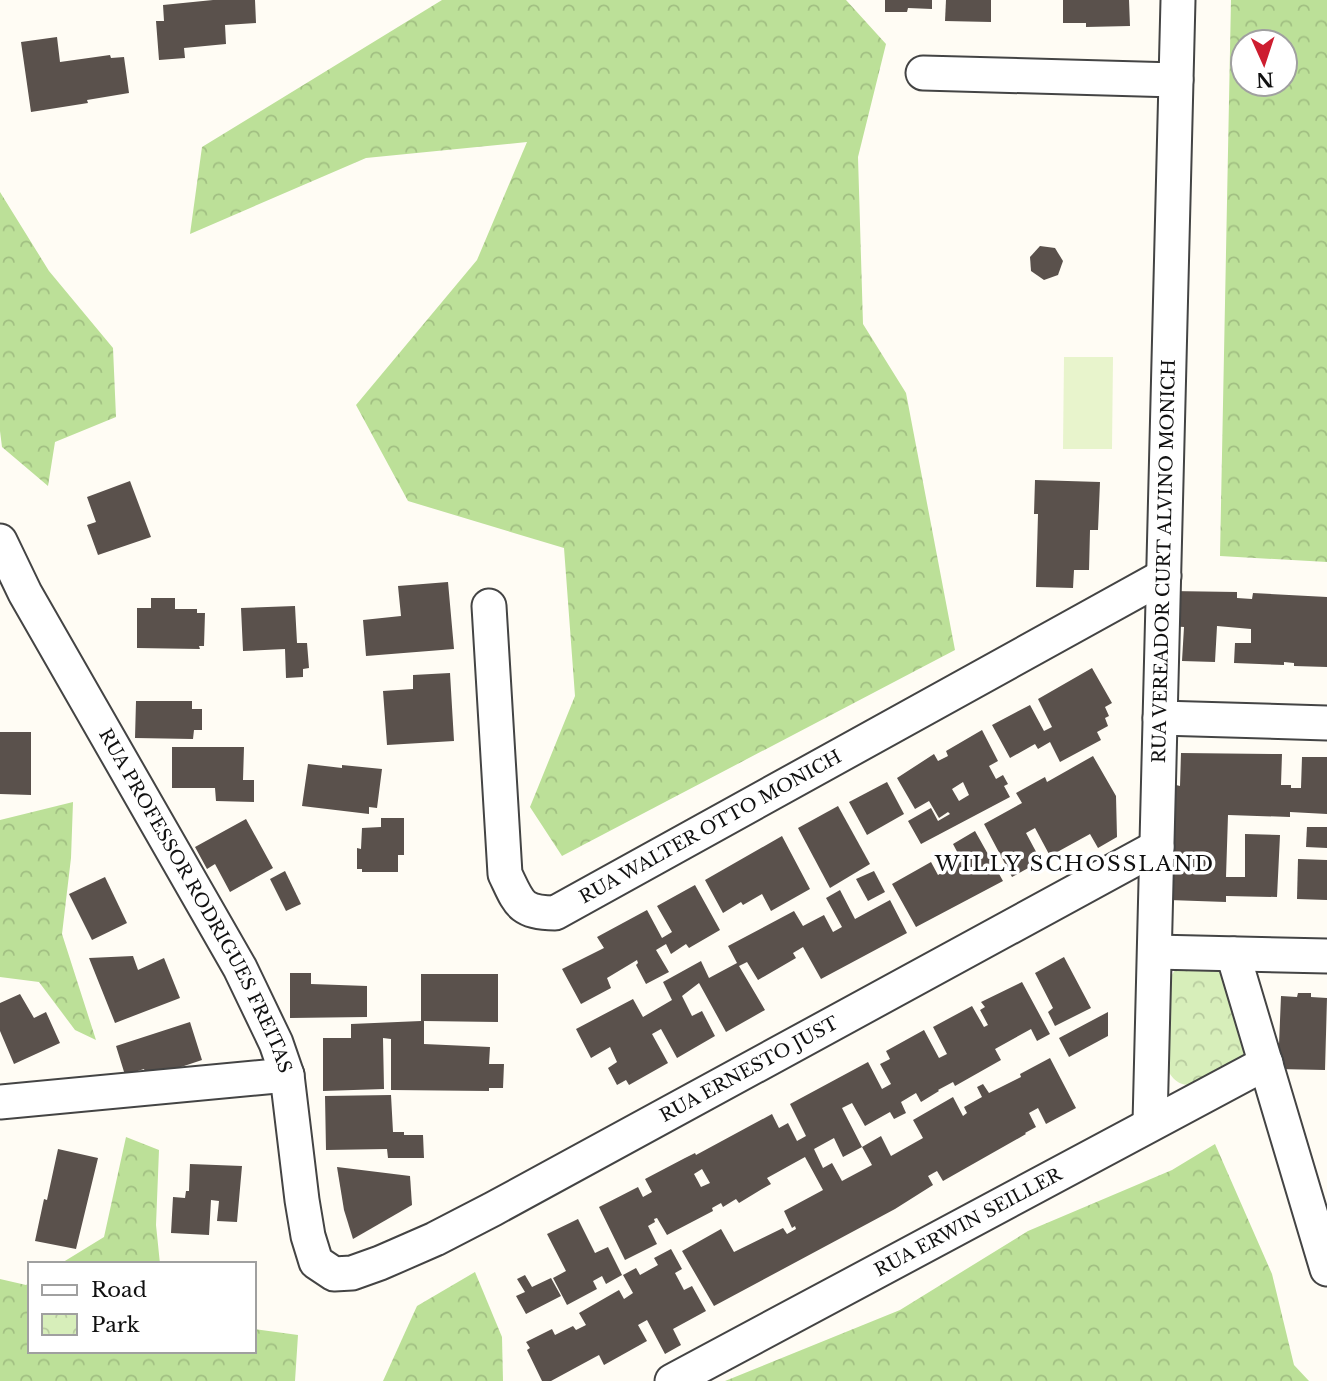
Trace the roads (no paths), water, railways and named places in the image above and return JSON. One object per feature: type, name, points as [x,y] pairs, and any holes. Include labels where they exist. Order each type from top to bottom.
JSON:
[{"type":"street","name":"RUA VEREADOR CURT ALVINO MONICH","points":[[1150,1123],[1178,0]]},
{"type":"street","points":[[923,73],[1176,80]]},
{"type":"street","name":"RUA PROFESSOR RODRIGUES FREITAS","points":[[0,541],[25,593],[240,968],[276,1043],[287,1075],[308,1236],[316,1262],[334,1274]]},
{"type":"street","name":"RUA WALTER OTTO MONICH","points":[[489,606],[505,874],[518,901],[534,913],[555,913],[1164,576]]},
{"type":"street","points":[[1160,718],[1327,723]]},
{"type":"street","name":"RUA ERNESTO JUST","points":[[334,1274],[352,1273],[380,1263],[470,1221],[1157,847]]},
{"type":"street","points":[[1154,952],[1327,957]]},
{"type":"street","points":[[1233,954],[1266,1063],[1316,1192],[1327,1269]]},
{"type":"street","name":"RUA ERWIN SEILLER","points":[[671,1381],[1266,1063]]},
{"type":"street","points":[[0,1102],[287,1075]]},
{"type":"district","name":"WILLY SCHOSSLAND","points":[[1075,864]]}]
